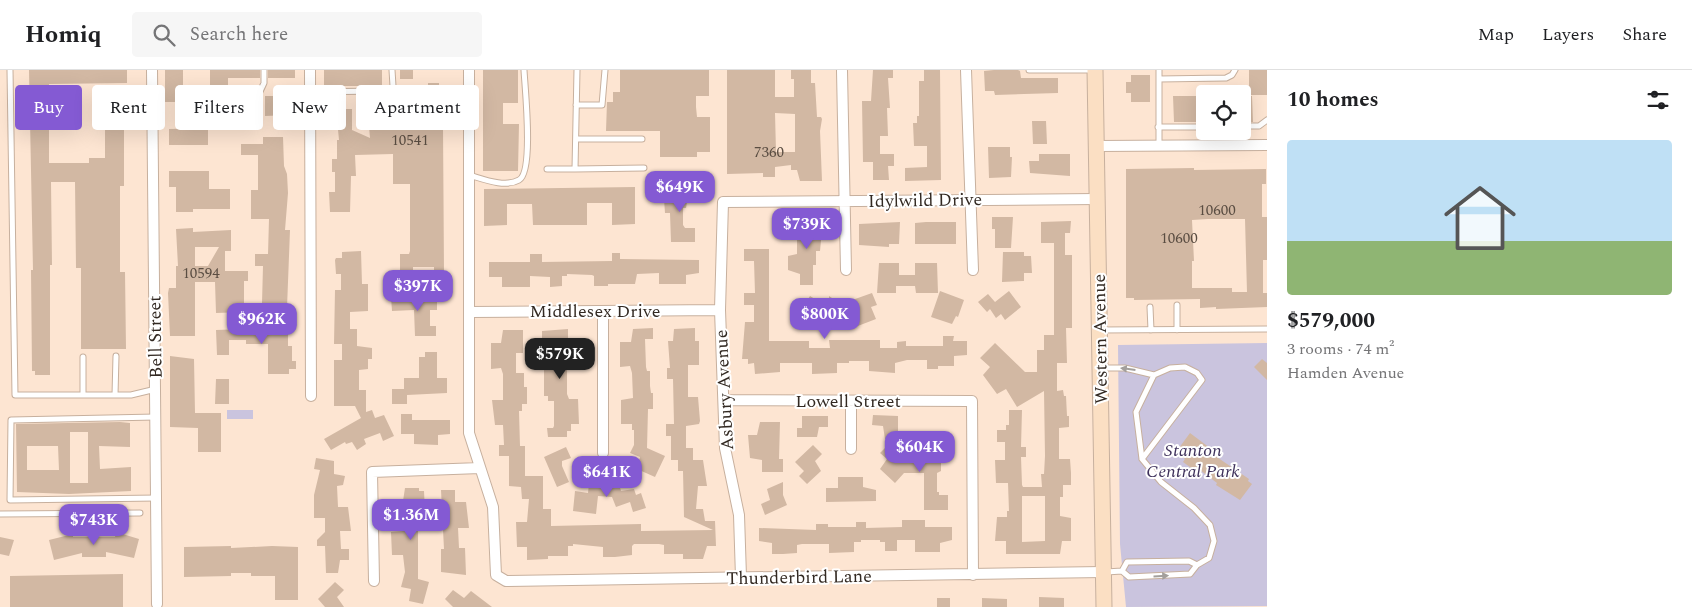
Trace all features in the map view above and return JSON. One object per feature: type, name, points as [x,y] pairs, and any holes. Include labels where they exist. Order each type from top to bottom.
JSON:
[{"type":"street","name":"Bell Street","points":[[152,70],[157,604]]},
{"type":"street","points":[[310,70],[310,85]]},
{"type":"street","points":[[374,581],[372,472],[480,468],[469,432],[469,70]]},
{"type":"street","points":[[966,70],[973,270]]},
{"type":"street","name":"Western Avenue","points":[[1095,70],[1104,607]]},
{"type":"street","points":[[842,72],[846,270]]},
{"type":"street","points":[[310,130],[311,396]]},
{"type":"street","points":[[1096,146],[1267,144]]},
{"type":"street","name":"Idylwild Drive","points":[[723,202],[1097,199]]},
{"type":"street","name":"Asbury Avenue","points":[[723,202],[720,310],[725,448],[739,515],[741,578]]},
{"type":"street","name":"Middlesex Drive","points":[[470,312],[720,310]]},
{"type":"street","points":[[603,311],[603,454]]},
{"type":"street","name":"Lowell Street","points":[[724,400],[972,401],[973,575]]},
{"type":"street","points":[[851,401],[851,449]]},
{"type":"street","name":"Thunderbird Lane","points":[[480,468],[493,507],[496,575],[506,581],[1103,572]]},
{"type":"lane","points":[[10,70],[15,396],[131,395],[156,389]]},
{"type":"lane","points":[[263,85],[264,70]]},
{"type":"lane","points":[[392,70],[393,85]]},
{"type":"lane","points":[[469,175],[490,182],[510,183],[519,180],[525,174],[527,158],[524,70]]},
{"type":"lane","points":[[575,169],[577,70]]},
{"type":"lane","points":[[576,105],[602,105],[605,70]]},
{"type":"lane","points":[[1029,70],[1089,70]]},
{"type":"lane","points":[[1158,146],[1159,70]]},
{"type":"lane","points":[[1159,79],[1226,78],[1232,75],[1235,70]]},
{"type":"lane","points":[[1251,126],[1259,126],[1267,120]]},
{"type":"lane","points":[[1158,127],[1196,127]]},
{"type":"lane","points":[[576,139],[642,139]]},
{"type":"lane","points":[[547,169],[644,168]]},
{"type":"lane","points":[[1177,305],[1177,330]]},
{"type":"lane","points":[[1150,307],[1151,330]]},
{"type":"lane","points":[[1100,330],[1267,328]]},
{"type":"lane","points":[[83,356],[83,395]]},
{"type":"lane","points":[[115,395],[116,356]]},
{"type":"lane","points":[[1100,368],[1125,368],[1154,375],[1170,368],[1185,367],[1197,373],[1202,380],[1142,459]]},
{"type":"lane","points":[[1103,572],[1122,571],[1129,577],[1190,574],[1197,565],[1209,558],[1214,542],[1210,525],[1194,508],[1161,482],[1142,459],[1136,412],[1154,375]]},
{"type":"lane","points":[[156,417],[11,420],[10,500],[157,498]]},
{"type":"lane","points":[[0,514],[140,512]]},
{"type":"lane","points":[[1122,571],[1127,562],[1189,561],[1197,565]]},
{"type":"green space","name":"Stanton Central Park","points":[[1267,343],[1267,606],[1126,607],[1120,544],[1118,345]]},
{"type":"green space","points":[[227,410],[253,410],[253,419],[227,419]]},
{"type":"building","points":[[29,70],[127,70],[127,83],[29,85]]},
{"type":"building","points":[[165,70],[183,70],[183,85],[175,85],[175,102],[165,102]]},
{"type":"building","points":[[210,70],[260,70],[260,78],[228,78],[228,85],[210,85]]},
{"type":"building","points":[[268,70],[295,70],[295,78],[268,78]]},
{"type":"building","points":[[324,70],[382,70],[382,85],[324,85]]},
{"type":"building","points":[[400,70],[413,70],[413,79],[400,79]]},
{"type":"building","points":[[483,70],[518,70],[518,103],[503,103],[503,124],[519,124],[518,171],[483,171]]},
{"type":"building","points":[[620,70],[709,70],[709,96],[696,96],[696,107],[697,117],[710,117],[710,152],[697,152],[697,157],[660,157],[660,131],[606,131],[607,102],[613,102],[613,92],[620,92]]},
{"type":"building","points":[[727,70],[775,70],[775,97],[794,97],[794,79],[791,79],[791,70],[811,70],[811,83],[815,83],[817,117],[822,119],[820,131],[822,181],[800,181],[797,170],[791,170],[791,165],[775,167],[775,177],[763,177],[763,173],[727,174]],"holes":[[[775,113],[795,114],[795,152],[776,152]]]},
{"type":"building","points":[[873,70],[893,70],[893,78],[888,78],[890,108],[887,108],[888,136],[880,136],[880,154],[894,154],[894,166],[888,166],[889,180],[873,180],[873,162],[863,162],[862,101],[871,101]]},
{"type":"building","points":[[924,70],[940,70],[941,180],[905,181],[905,168],[927,167],[927,146],[914,146],[913,123],[917,123],[917,116],[919,116],[919,81],[924,81]]},
{"type":"building","points":[[1018,70],[1020,71],[1021,78],[1058,78],[1058,93],[995,95],[994,91],[985,91],[984,71]]},
{"type":"building","points":[[1249,70],[1267,70],[1267,95],[1251,95],[1251,85],[1249,85]]},
{"type":"building","points":[[1131,75],[1150,75],[1150,102],[1131,102],[1131,93],[1126,93],[1126,82],[1131,82]]},
{"type":"building","points":[[428,83],[439,83],[439,85],[428,85]]},
{"type":"building","points":[[265,96],[273,96],[273,116],[265,116]]},
{"type":"building","points":[[1173,96],[1196,96],[1196,122],[1174,122]]},
{"type":"building","points":[[1251,96],[1252,96],[1253,122],[1251,122]]},
{"type":"building","points":[[346,109],[352,109],[352,130],[370,138],[369,130],[443,130],[444,271],[434,271],[434,267],[413,267],[413,273],[400,273],[400,254],[409,254],[410,251],[410,184],[393,184],[393,154],[355,155],[356,176],[351,176],[350,212],[330,212],[329,192],[335,192],[335,172],[332,172],[332,159],[337,159],[338,130],[346,130]]},
{"type":"building","points":[[1032,121],[1046,121],[1047,144],[1033,144]]},
{"type":"building","points":[[169,129],[208,130],[208,145],[169,145]]},
{"type":"building","points":[[30,130],[49,130],[49,163],[89,163],[89,158],[105,158],[105,130],[124,130],[124,186],[120,186],[120,272],[125,272],[126,349],[81,349],[81,268],[76,268],[75,182],[51,182],[50,375],[35,375],[35,371],[32,371],[31,270],[33,270]]},
{"type":"building","points":[[263,137],[283,137],[284,166],[287,174],[288,193],[285,230],[290,230],[287,308],[271,308],[271,303],[262,303],[263,266],[255,266],[255,254],[268,254],[269,219],[251,219],[251,190],[258,190],[258,155],[241,155],[241,144],[263,144]]},
{"type":"building","points":[[988,147],[1010,147],[1010,157],[1012,157],[1011,177],[989,178]]},
{"type":"building","points":[[1039,154],[1070,154],[1070,176],[1030,173],[1029,161],[1039,161]]},
{"type":"building","points":[[1126,169],[1266,169],[1266,184],[1262,184],[1262,217],[1267,217],[1267,260],[1263,260],[1263,293],[1267,293],[1267,307],[1200,308],[1200,299],[1134,300],[1134,298],[1126,298]],"holes":[[[1245,219],[1247,292],[1232,292],[1232,288],[1192,288],[1192,261],[1194,261],[1192,220]]]},
{"type":"building","points":[[169,171],[209,171],[209,189],[230,189],[230,209],[193,209],[193,212],[176,212],[176,187],[169,187]]},
{"type":"building","points":[[698,185],[698,195],[688,196],[686,208],[683,208],[683,225],[685,228],[695,228],[695,242],[671,242],[670,213],[665,213],[664,199],[672,198],[674,186]]},
{"type":"building","points":[[635,187],[635,224],[612,225],[612,203],[587,203],[587,225],[533,225],[532,204],[507,204],[507,225],[484,226],[484,189]]},
{"type":"building","points":[[992,217],[1013,217],[1011,248],[995,248],[995,229],[992,229]]},
{"type":"building","points":[[801,220],[823,220],[820,251],[816,251],[816,265],[813,265],[813,285],[800,285],[800,274],[788,270],[788,256],[797,254],[797,228],[801,228]]},
{"type":"building","points":[[1071,221],[1070,233],[1065,233],[1065,255],[1072,255],[1072,328],[1066,328],[1067,363],[1057,363],[1057,391],[1063,390],[1064,396],[1066,396],[1067,416],[1069,416],[1069,427],[1059,428],[1059,459],[1070,459],[1071,485],[1063,485],[1063,497],[1060,497],[1060,516],[1071,518],[1071,541],[1062,541],[1060,554],[1006,554],[1006,541],[995,541],[997,517],[1007,517],[1007,511],[1009,511],[1008,483],[996,483],[995,460],[1005,460],[1005,442],[997,442],[997,430],[1006,430],[1006,425],[1009,425],[1009,410],[1022,410],[1021,447],[1026,447],[1026,457],[1021,457],[1022,485],[1023,487],[1042,487],[1041,474],[1044,474],[1045,456],[1044,391],[1017,407],[1006,389],[997,394],[983,375],[990,367],[980,358],[995,343],[1025,372],[1037,372],[1037,350],[1044,350],[1044,335],[1054,335],[1054,243],[1041,243],[1041,222]],"holes":[[[1022,496],[1045,496],[1045,541],[1022,542]]]},
{"type":"building","points":[[900,222],[899,244],[889,244],[889,247],[859,245],[859,224]]},
{"type":"building","points":[[956,222],[956,244],[915,244],[915,223]]},
{"type":"building","points":[[193,228],[193,232],[231,230],[231,251],[225,251],[225,271],[248,271],[248,281],[244,281],[244,312],[216,313],[215,282],[195,282],[195,336],[170,336],[168,293],[169,288],[176,288],[176,266],[178,266],[176,229]],"holes":[[[195,247],[219,247],[208,266],[195,266]]]},
{"type":"building","points":[[744,249],[769,249],[769,341],[809,341],[809,348],[830,348],[829,340],[880,340],[880,348],[897,348],[897,342],[906,341],[906,346],[943,346],[943,336],[954,336],[953,341],[967,341],[967,355],[954,356],[954,366],[938,366],[938,369],[927,369],[927,360],[907,360],[895,363],[895,373],[869,371],[869,361],[849,361],[849,363],[837,363],[837,373],[812,374],[812,363],[780,363],[780,372],[755,374],[754,363],[748,364],[748,359],[742,359],[745,322],[754,322],[754,305],[744,305],[744,293],[755,293],[754,261],[744,261]]},
{"type":"building","points":[[361,251],[362,284],[368,284],[368,311],[350,312],[350,329],[357,329],[357,346],[372,348],[372,359],[368,359],[368,369],[359,370],[359,390],[366,390],[366,412],[372,410],[375,418],[384,415],[394,436],[383,441],[380,433],[364,439],[366,444],[357,450],[352,442],[346,444],[345,442],[331,450],[324,439],[361,418],[355,406],[334,406],[334,360],[342,360],[342,344],[334,344],[335,290],[341,290],[341,274],[336,274],[335,260],[336,258],[342,258],[342,252]]},
{"type":"building","points":[[1003,252],[1024,252],[1024,256],[1031,256],[1032,273],[1024,273],[1024,281],[1002,282]]},
{"type":"building","points":[[612,253],[620,253],[620,259],[699,260],[699,273],[686,275],[686,284],[659,284],[659,273],[637,274],[635,284],[608,284],[608,286],[594,286],[594,276],[592,275],[567,274],[567,276],[562,276],[562,286],[550,287],[550,277],[530,276],[530,287],[502,287],[502,277],[489,277],[489,262],[530,262],[530,254],[542,254],[542,262],[612,261]]},
{"type":"building","points":[[879,263],[899,263],[899,275],[915,275],[915,263],[937,263],[938,293],[916,293],[915,286],[896,286],[896,293],[877,293]]},
{"type":"building","points":[[940,291],[964,300],[958,317],[956,316],[952,324],[931,317]]},
{"type":"building","points":[[1009,291],[1021,307],[1005,320],[1001,314],[996,318],[990,309],[987,312],[978,302],[988,294],[995,302]]},
{"type":"building","points":[[872,293],[877,305],[871,307],[876,319],[850,329],[841,305],[835,314],[829,311],[829,296],[841,304]]},
{"type":"building","points":[[810,296],[828,307],[817,324],[810,319],[812,316],[802,309]]},
{"type":"building","points":[[391,297],[437,297],[437,310],[430,310],[430,326],[436,326],[436,336],[415,336],[414,310],[392,311]]},
{"type":"building","points":[[245,326],[288,328],[288,346],[292,346],[292,361],[296,361],[296,369],[289,369],[289,374],[268,374],[268,344],[246,344],[246,340],[229,340],[229,355],[217,355],[216,330],[245,329]]},
{"type":"building","points":[[653,328],[653,339],[645,339],[646,367],[647,371],[650,371],[650,386],[651,393],[653,393],[653,409],[648,409],[647,448],[665,456],[655,477],[637,469],[640,457],[630,453],[634,445],[634,430],[632,430],[632,424],[621,424],[621,400],[633,398],[632,373],[630,366],[620,367],[620,342],[631,342],[633,329]]},
{"type":"building","points":[[695,328],[695,341],[699,341],[699,365],[688,365],[688,397],[698,397],[700,421],[699,424],[686,426],[686,448],[693,448],[693,460],[703,460],[707,486],[698,486],[696,509],[703,509],[705,521],[715,521],[716,546],[707,546],[703,559],[683,559],[683,554],[664,554],[664,545],[659,544],[634,544],[632,546],[632,555],[603,557],[603,547],[573,544],[573,546],[568,546],[568,556],[548,556],[548,559],[527,560],[527,547],[517,547],[516,522],[527,522],[529,499],[522,499],[521,487],[509,486],[509,456],[499,456],[499,445],[504,445],[503,425],[495,425],[492,400],[503,400],[503,374],[501,368],[491,369],[491,343],[501,343],[503,330],[523,330],[523,353],[516,353],[516,373],[524,373],[524,387],[527,387],[527,404],[522,404],[522,411],[519,411],[520,446],[525,446],[525,476],[543,476],[543,509],[551,509],[551,526],[641,524],[641,531],[713,530],[684,517],[683,471],[678,471],[678,460],[671,460],[671,436],[666,436],[666,424],[674,424],[673,379],[667,379],[667,368],[670,368],[668,341],[673,341],[674,329]]},
{"type":"building","points":[[568,329],[568,342],[579,342],[577,367],[567,367],[567,394],[569,399],[578,399],[579,424],[571,424],[571,431],[567,431],[567,437],[548,437],[547,428],[553,428],[554,426],[554,401],[548,401],[548,396],[544,396],[544,345],[542,345],[542,331]]},
{"type":"building","points":[[425,352],[437,352],[437,378],[447,378],[447,393],[407,395],[407,404],[392,404],[392,389],[404,389],[404,378],[419,378],[419,357],[425,357]]},
{"type":"building","points":[[170,356],[194,359],[195,413],[221,413],[221,452],[198,452],[198,428],[170,427]]},
{"type":"building","points":[[1262,359],[1267,363],[1267,380],[1254,367]]},
{"type":"building","points":[[216,379],[229,379],[229,404],[215,404]]},
{"type":"building","points":[[401,414],[412,414],[412,420],[450,420],[450,434],[438,435],[438,445],[414,444],[414,434],[401,434]]},
{"type":"building","points":[[873,415],[898,416],[898,439],[885,439],[883,426],[872,425]]},
{"type":"building","points":[[802,416],[828,416],[828,427],[819,427],[817,437],[797,437],[797,428],[802,428]]},
{"type":"building","points":[[760,422],[780,422],[779,459],[783,459],[783,472],[762,472],[762,460],[750,458],[748,435],[757,435]]},
{"type":"building","points":[[130,423],[130,447],[99,446],[100,469],[131,467],[131,491],[69,494],[17,492],[16,424]],"holes":[[[70,432],[88,432],[88,483],[70,483]],[[27,446],[58,446],[59,470],[27,470]]]},
{"type":"building","points":[[1190,433],[1210,448],[1208,451],[1249,479],[1248,481],[1252,484],[1240,500],[1216,485],[1217,483],[1196,467],[1194,470],[1183,462],[1185,459],[1176,452]]},
{"type":"building","points":[[813,445],[822,454],[815,461],[821,471],[807,484],[799,476],[804,471],[795,462]]},
{"type":"building","points":[[888,445],[904,460],[915,460],[915,453],[922,453],[922,449],[948,449],[948,460],[941,460],[941,471],[937,473],[937,492],[939,492],[939,495],[948,495],[948,510],[924,510],[924,473],[904,473],[895,483],[880,469],[887,459],[880,453]]},
{"type":"building","points":[[566,447],[571,458],[562,461],[562,466],[569,482],[557,487],[544,457]]},
{"type":"building","points":[[316,458],[334,461],[334,474],[345,476],[343,485],[337,486],[338,507],[348,507],[351,531],[340,531],[341,549],[349,549],[349,560],[340,560],[338,573],[326,573],[325,546],[317,546],[317,540],[325,532],[325,518],[314,518],[314,495],[320,470],[314,469]]},
{"type":"building","points":[[838,477],[863,477],[863,487],[876,490],[876,501],[826,502],[826,488],[838,488]]},
{"type":"building","points":[[618,480],[621,491],[634,489],[636,495],[641,493],[646,508],[633,512],[630,502],[616,507],[612,497],[598,496],[596,514],[573,511],[575,491],[588,493],[589,483],[604,485]]},
{"type":"building","points":[[783,482],[783,495],[787,505],[765,515],[761,504],[770,500],[767,489]]},
{"type":"building","points":[[405,488],[419,488],[419,491],[424,491],[426,531],[418,531],[418,579],[429,582],[423,604],[409,601],[411,589],[401,587],[405,572],[403,555],[392,555],[391,532],[403,531],[403,512],[393,513],[393,501],[403,501]]},
{"type":"building","points":[[441,490],[455,490],[455,502],[466,502],[469,528],[458,528],[459,548],[465,548],[466,575],[441,572],[441,549],[444,549]]},
{"type":"building","points":[[902,520],[925,520],[925,527],[952,527],[952,540],[940,543],[940,552],[915,552],[915,540],[897,540],[897,551],[885,551],[885,542],[880,542],[880,540],[861,540],[861,542],[854,542],[854,552],[829,553],[829,544],[802,544],[797,545],[797,553],[783,554],[772,554],[772,543],[759,541],[759,528],[816,530],[816,524],[828,524],[828,527],[856,527],[856,522],[866,522],[866,528],[902,527]]},
{"type":"building","points":[[116,532],[139,539],[134,558],[106,552],[106,557],[82,557],[82,553],[54,560],[49,540],[73,534],[73,537],[115,537]]},
{"type":"building","points":[[0,537],[14,540],[9,556],[0,554]]},
{"type":"building","points":[[231,546],[231,548],[298,547],[298,600],[275,600],[275,576],[251,576],[251,573],[231,573],[231,576],[184,577],[184,547]]},
{"type":"building","points":[[123,574],[123,607],[10,607],[10,576]]},
{"type":"building","points":[[335,582],[344,590],[337,597],[344,607],[325,607],[318,599]]},
{"type":"building","points":[[453,590],[464,598],[471,591],[492,607],[453,607],[445,599]]},
{"type":"building","points":[[1039,597],[1064,598],[1064,607],[1039,607]]},
{"type":"building","points":[[937,598],[950,598],[950,607],[937,607]]},
{"type":"building","points":[[982,598],[1007,599],[1007,607],[982,607]]}]
